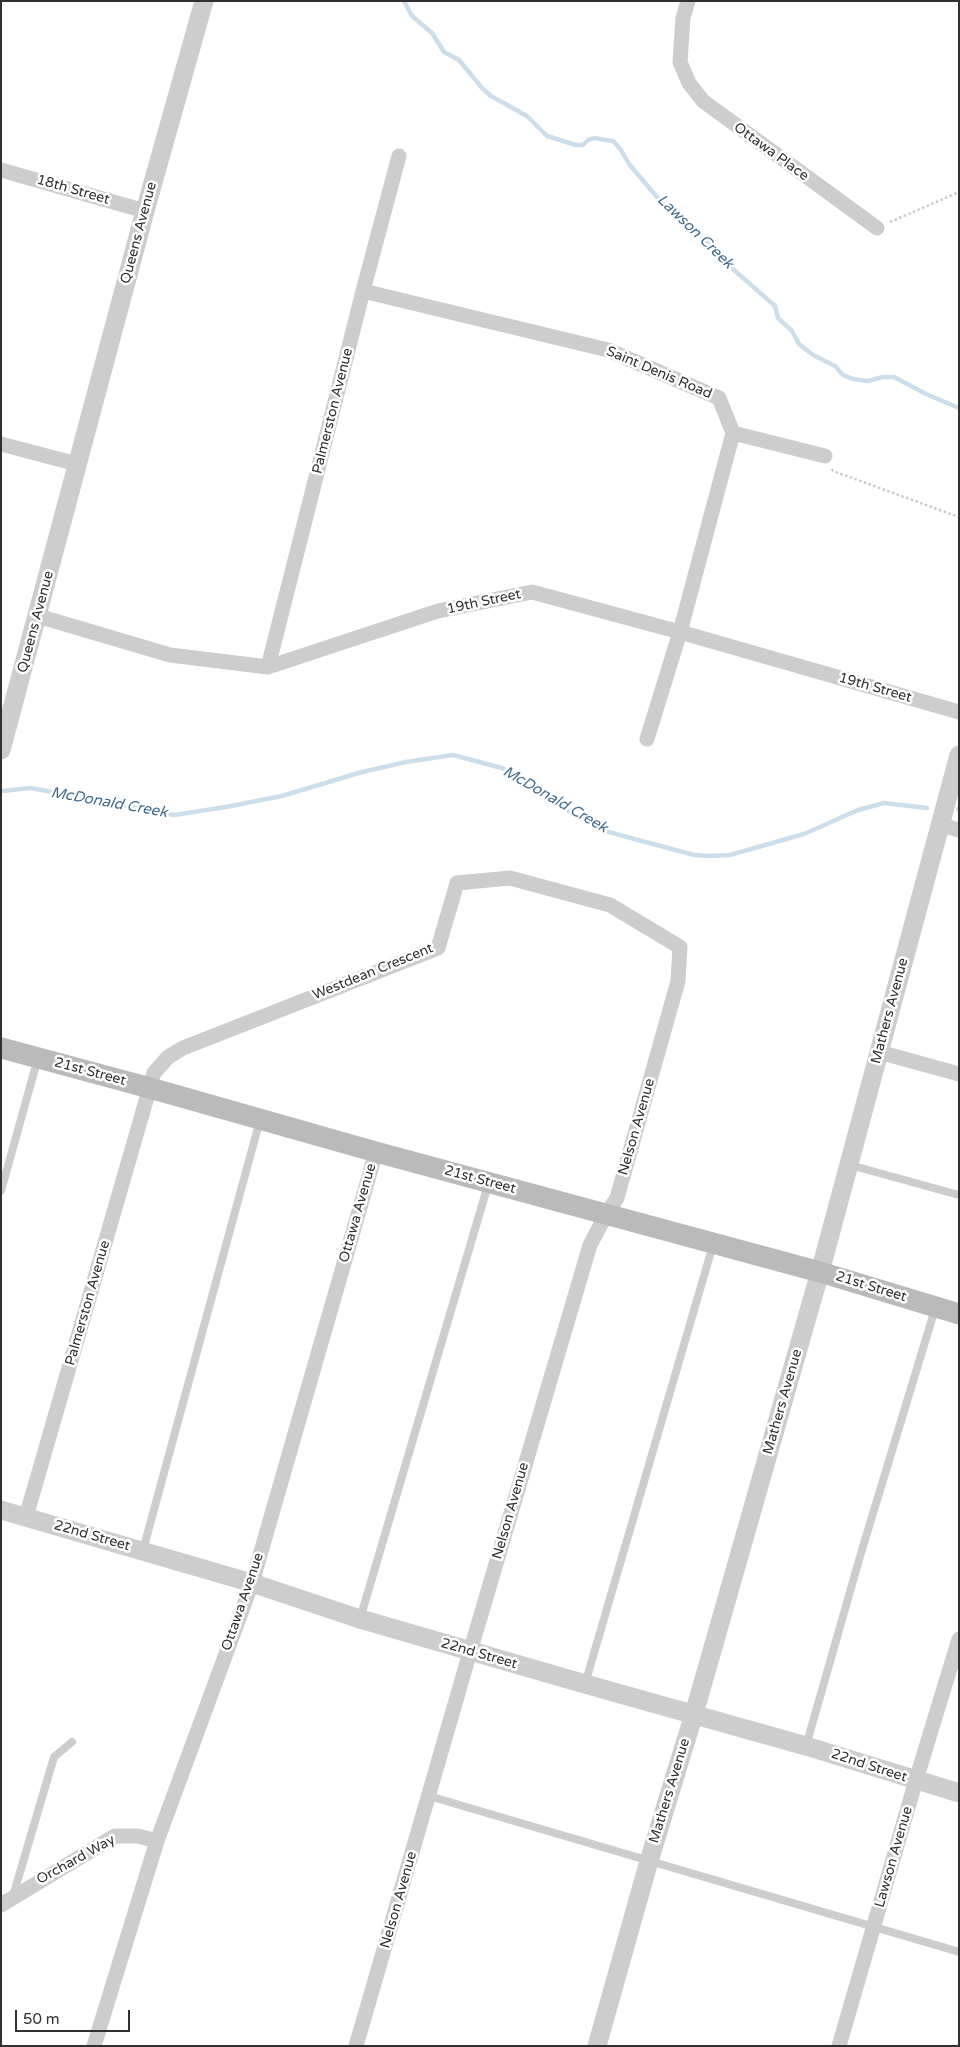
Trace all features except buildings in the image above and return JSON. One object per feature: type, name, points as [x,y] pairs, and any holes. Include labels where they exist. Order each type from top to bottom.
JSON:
[{"type":"main road","name":"21st Street","points":[[1,1048],[820,1272],[959,1314]]},
{"type":"street","name":"Queens Avenue","points":[[1,750],[145,211],[204,1]]},
{"type":"street","name":"Ottawa Place","points":[[688,1],[683,18],[680,62],[689,83],[703,101],[877,228]]},
{"type":"street","name":"Palmerston Avenue","points":[[268,667],[399,156]]},
{"type":"street","name":"18th Street","points":[[1,170],[145,211]]},
{"type":"street","name":"Saint Denis Road","points":[[363,291],[608,350],[719,398],[733,433]]},
{"type":"street","points":[[647,739],[680,632],[733,433],[825,456]]},
{"type":"street","points":[[1,444],[77,464]]},
{"type":"street","name":"19th Street","points":[[38,616],[170,654],[268,667],[438,611],[532,592],[680,632],[959,712]]},
{"type":"street","name":"Mathers Avenue","points":[[597,2046],[820,1272],[959,755]]},
{"type":"street","points":[[939,824],[959,830]]},
{"type":"street","name":"Westdean Crescent","points":[[150,1088],[154,1073],[168,1057],[183,1048],[438,948],[456,883],[510,878],[610,905],[680,948],[678,981]]},
{"type":"street","name":"Nelson Avenue","points":[[356,2046],[590,1244],[606,1213],[617,1198],[678,981]]},
{"type":"street","points":[[879,1052],[959,1074]]},
{"type":"street","name":"Palmerston Avenue","points":[[26,1517],[150,1088]]},
{"type":"street","name":"Ottawa Avenue","points":[[94,2046],[157,1841],[252,1583],[376,1152]]},
{"type":"street","name":"22nd Street","points":[[1,1510],[252,1583],[360,1619],[470,1652],[806,1746],[959,1793]]},
{"type":"street","name":"Lawson Avenue","points":[[840,2046],[916,1780],[959,1639]]},
{"type":"street","name":"Orchard Way","points":[[7,1900],[115,1836],[138,1836],[157,1841]]},
{"type":"lane","points":[[1,1191],[38,1058]]},
{"type":"lane","points":[[143,1551],[260,1120]]},
{"type":"lane","points":[[848,1164],[959,1195]]},
{"type":"lane","points":[[360,1619],[489,1183]]},
{"type":"lane","points":[[584,1684],[714,1243]]},
{"type":"lane","points":[[806,1746],[861,1553],[936,1308]]},
{"type":"lane","points":[[7,1900],[54,1757],[72,1742]]},
{"type":"lane","points":[[429,1796],[959,1952]]},
{"type":"path","points":[[877,228],[959,192]]},
{"type":"path","points":[[825,456],[833,471],[959,517]]},
{"type":"waterway","name":"Lawson Creek","points":[[404,1],[412,16],[432,33],[444,52],[459,60],[482,88],[491,96],[527,116],[547,136],[576,145],[583,145],[588,140],[594,138],[613,141],[629,164],[667,209],[724,256],[734,270],[775,306],[778,318],[792,331],[799,344],[813,355],[835,366],[843,375],[853,379],[868,381],[883,377],[894,377],[926,394],[959,408]]},
{"type":"waterway","name":"McDonald Creek","points":[[2,791],[31,788],[174,815],[282,796],[362,772],[406,762],[453,755],[502,768],[563,808],[605,831],[694,855],[708,856],[730,855],[804,834],[858,810],[884,803],[927,808]]}]
